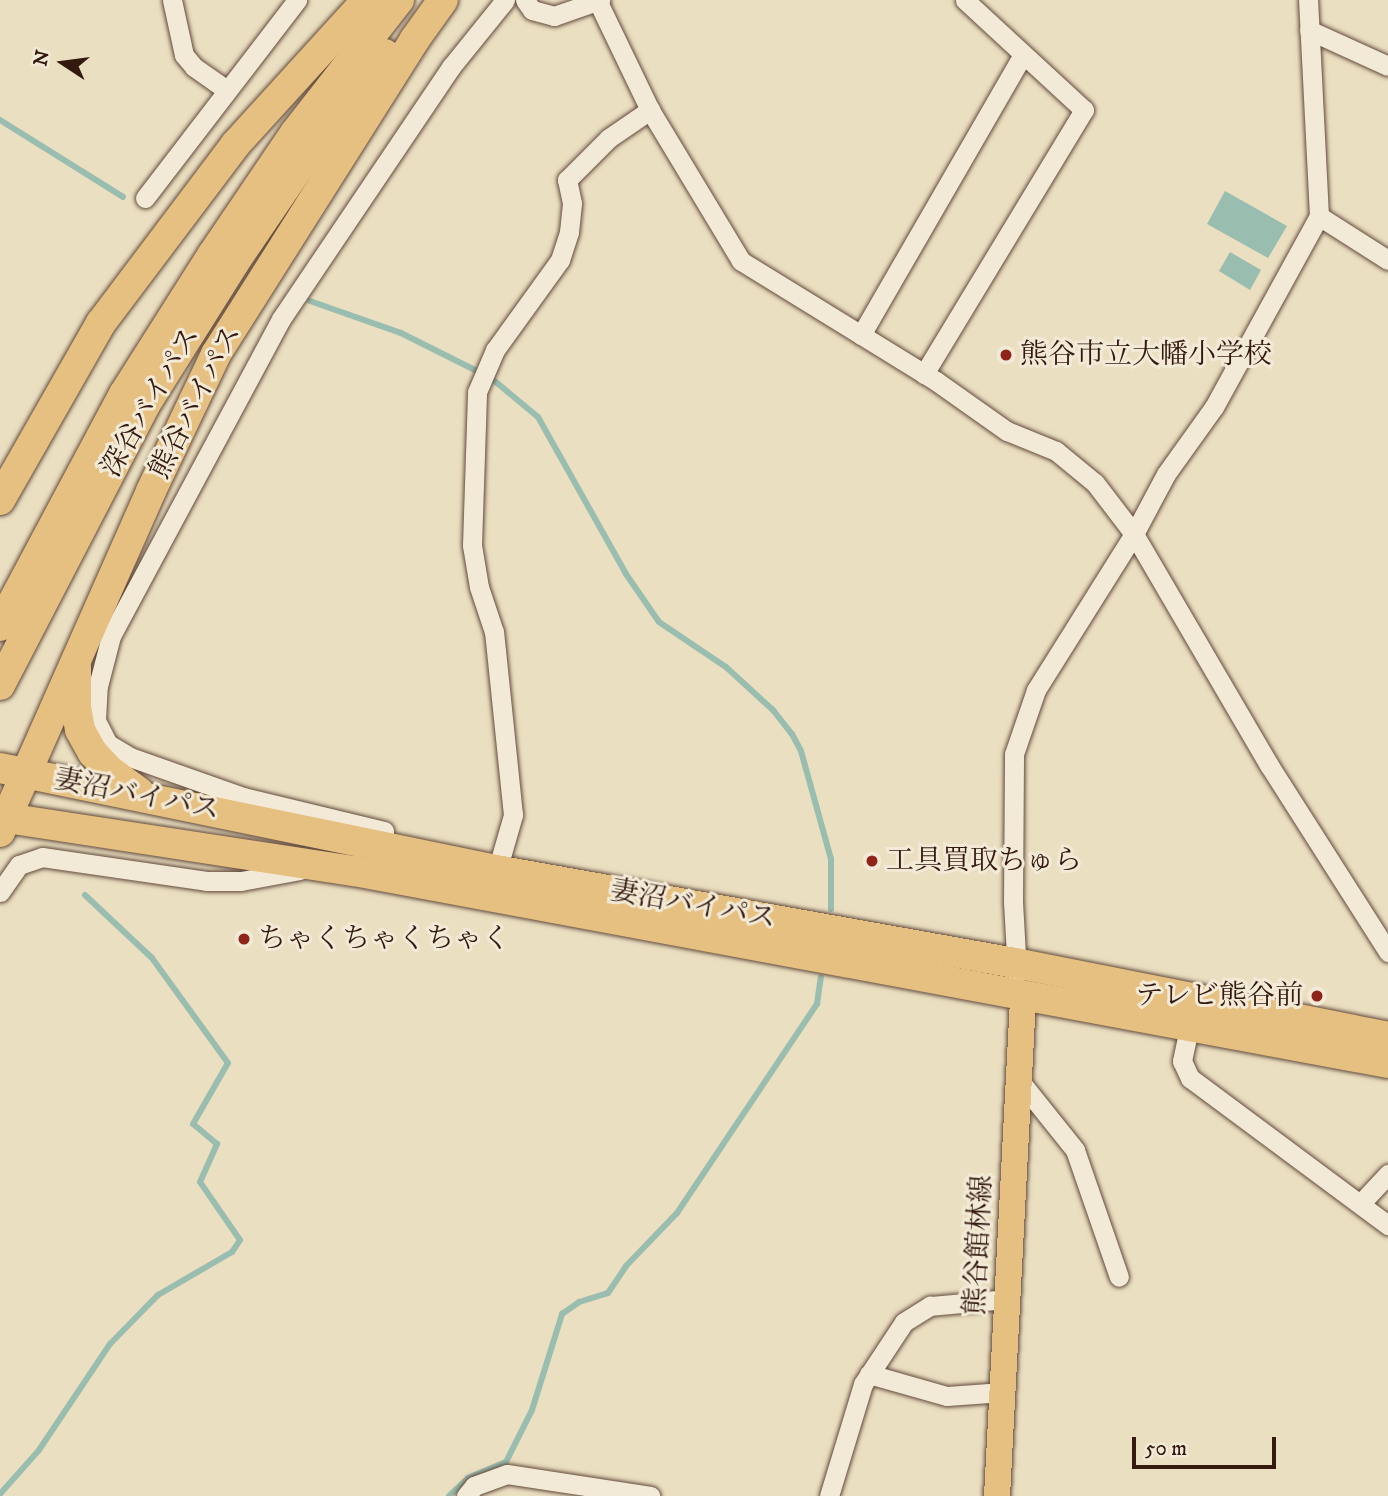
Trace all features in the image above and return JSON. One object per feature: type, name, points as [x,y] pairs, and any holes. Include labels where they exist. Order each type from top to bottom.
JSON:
[{"type":"highway","points":[[0,500],[100,323],[235,145],[367,0]]},
{"type":"highway","name":"深谷バイパス","points":[[0,626],[124,394],[198,277],[295,133],[399,0]]},
{"type":"highway","name":"深谷バイパス","points":[[0,685],[145,405],[227,274],[315,144],[430,0]]},
{"type":"highway","name":"熊谷バイパス","points":[[2,822],[12,770],[76,656],[216,354],[415,39],[443,0]]},
{"type":"highway","points":[[76,656],[76,707],[80,730],[101,762],[142,795]]},
{"type":"highway","name":"妻沼バイパス","points":[[12,770],[381,846],[494,883],[1023,997],[1388,1063]]},
{"type":"highway","name":"妻沼バイパス","points":[[2,822],[317,866],[494,883],[1015,962],[1388,1037]]},
{"type":"main road","name":"熊谷館林線","points":[[997,1496],[1023,997]]},
{"type":"street","points":[[172,0],[184,55],[194,67],[226,89]]},
{"type":"street","points":[[145,198],[226,89],[297,0]]},
{"type":"street","points":[[381,846],[384,831],[243,797],[160,769],[108,744],[96,720],[98,686],[111,636],[281,318],[452,67],[505,0]]},
{"type":"street","points":[[525,0],[532,10],[554,16],[599,1],[650,110],[741,261],[924,374],[1007,431],[1056,451],[1096,482],[1134,534],[1269,765],[1388,952]]},
{"type":"street","points":[[924,374],[1084,110],[965,0]]},
{"type":"street","points":[[1023,997],[1015,962],[1014,754],[1036,690],[1134,534],[1166,474],[1214,407],[1320,215],[1308,0]]},
{"type":"street","points":[[1309,30],[1388,66]]},
{"type":"street","points":[[861,335],[1023,54]]},
{"type":"street","points":[[494,883],[513,815],[494,632],[479,587],[472,545],[479,387],[495,350],[561,260],[569,232],[572,203],[567,180],[609,138],[650,110]]},
{"type":"street","points":[[1320,215],[1388,260]]},
{"type":"street","points":[[0,892],[19,865],[42,857],[206,881],[241,881],[317,866]]},
{"type":"street","points":[[1189,1028],[1182,1061],[1190,1078],[1388,1225]]},
{"type":"street","points":[[1019,1080],[1075,1150],[1119,1278]]},
{"type":"street","points":[[1361,1203],[1388,1174]]},
{"type":"street","points":[[829,1496],[863,1384],[904,1322],[930,1306],[1007,1300]]},
{"type":"street","points":[[869,1374],[947,1396],[1003,1392]]},
{"type":"street","points":[[466,1496],[474,1486],[507,1474],[650,1496]]},
{"type":"shaded area","points":[[1225,191],[1287,226],[1268,258],[1207,224]]},
{"type":"shaded area","points":[[1230,252],[1261,270],[1250,290],[1219,271]]},
{"type":"waterway","points":[[0,120],[123,197]]},
{"type":"waterway","points":[[310,301],[401,333],[491,378],[538,417],[626,574],[659,622],[726,667],[773,710],[792,734],[801,751],[831,859],[831,909]]},
{"type":"waterway","points":[[0,1494],[39,1450],[110,1344],[158,1295],[232,1252],[240,1240],[200,1182],[217,1144],[193,1124],[228,1063],[152,958],[85,895]]},
{"type":"waterway","points":[[449,1496],[468,1478],[506,1462],[532,1410],[562,1314],[579,1302],[608,1293],[626,1266],[677,1213],[817,1004],[821,977]]},
{"type":"place","name":"熊谷市立大幡小学校","points":[[1006,355]]},
{"type":"place","name":"工具買取ちゅら","points":[[872,861]]},
{"type":"place","name":"ちゃくちゃくちゃく","points":[[244,939]]},
{"type":"place","name":"テレビ熊谷前","points":[[1317,996]]}]
